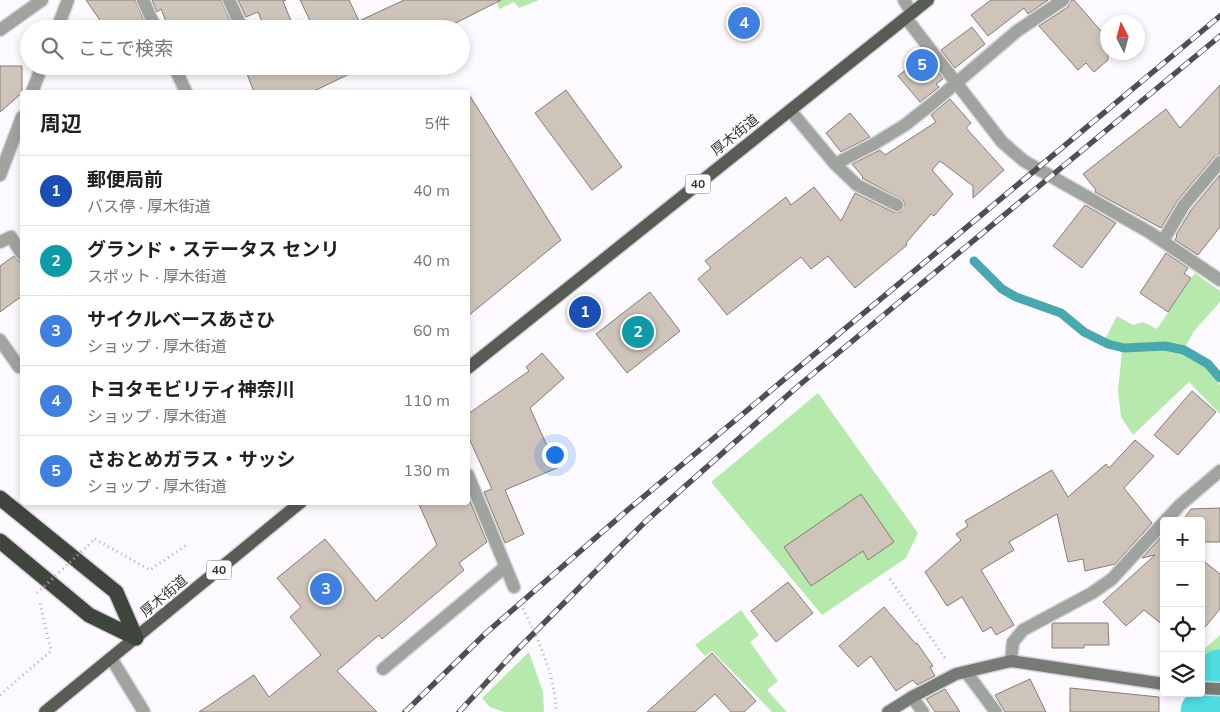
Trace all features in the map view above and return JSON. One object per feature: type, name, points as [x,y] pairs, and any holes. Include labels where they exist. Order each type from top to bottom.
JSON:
[{"type":"highway","points":[[0,498],[116,592],[136,638]]},
{"type":"highway","points":[[0,541],[89,616],[136,638]]},
{"type":"main road","name":"厚木街道","points":[[470,366],[928,0]]},
{"type":"main road","name":"厚木街道","points":[[44,712],[297,505]]},
{"type":"street","points":[[0,30],[42,0]]},
{"type":"street","points":[[60,20],[68,0]]},
{"type":"street","points":[[143,0],[152,20]]},
{"type":"street","points":[[229,0],[238,20]]},
{"type":"street","points":[[904,0],[909,16],[1002,142],[1024,161],[1163,241],[1220,280]]},
{"type":"street","points":[[836,164],[905,125],[1017,31],[1063,0]]},
{"type":"street","points":[[33,90],[39,75]]},
{"type":"street","points":[[178,75],[185,90]]},
{"type":"street","points":[[790,110],[836,164],[858,185],[897,205]]},
{"type":"street","points":[[0,175],[20,122]]},
{"type":"street","points":[[1163,241],[1184,204],[1220,162]]},
{"type":"street","points":[[0,242],[11,237],[20,251]]},
{"type":"street","points":[[0,340],[19,367]]},
{"type":"street","points":[[1169,517],[1220,471]]},
{"type":"street","points":[[470,480],[514,587]]},
{"type":"street","points":[[1011,661],[1013,642],[1024,630],[1092,593],[1112,579],[1160,526]]},
{"type":"street","points":[[383,669],[505,567]]},
{"type":"street","points":[[111,658],[144,712]]},
{"type":"street","points":[[888,712],[912,697],[961,673],[1011,661],[1160,683]]},
{"type":"street","points":[[961,673],[996,712]]},
{"type":"street","points":[[1205,688],[1220,689]]},
{"type":"street","points":[[912,697],[923,712]]},
{"type":"path","points":[[37,593],[95,539],[150,570],[188,544]]},
{"type":"path","points":[[890,579],[961,673]]},
{"type":"path","points":[[514,587],[538,642],[556,694],[556,712]]},
{"type":"path","points":[[0,695],[51,652],[40,603]]},
{"type":"green space","points":[[496,0],[539,0],[519,8],[514,2],[499,9]]},
{"type":"green space","points":[[1195,273],[1220,291],[1220,302],[1194,331],[1182,353],[1207,368],[1220,385],[1220,414],[1189,382],[1133,435],[1121,417],[1118,390],[1122,352],[1102,345],[1117,316],[1133,325],[1143,322],[1157,329]]},
{"type":"green space","points":[[818,393],[918,533],[906,558],[822,615],[711,482]]},
{"type":"green space","points":[[741,610],[759,635],[750,642],[778,681],[767,690],[787,712],[772,712],[712,651],[705,656],[695,645]]},
{"type":"green space","points":[[1220,635],[1220,678],[1205,676],[1205,648]]},
{"type":"green space","points":[[529,652],[543,692],[544,712],[504,712],[490,707],[482,698]]},
{"type":"building","points":[[86,0],[135,0],[144,20],[100,20]]},
{"type":"building","points":[[152,0],[221,0],[230,20],[165,20],[161,9],[157,12]]},
{"type":"building","points":[[238,0],[286,0],[283,1],[291,20],[261,20],[258,12],[246,17]]},
{"type":"building","points":[[300,0],[349,0],[359,20],[310,20]]},
{"type":"building","points":[[404,0],[501,0],[462,20],[361,20]]},
{"type":"building","points":[[991,0],[1048,0],[1028,14],[1024,8],[988,36],[971,15]]},
{"type":"building","points":[[1071,0],[1074,0],[1100,30],[1100,60],[1108,60],[1094,72],[1086,63],[1078,70],[1039,26],[1068,7]]},
{"type":"building","points":[[972,27],[985,44],[955,68],[941,50]]},
{"type":"building","points":[[922,57],[926,62],[929,60],[943,79],[936,84],[939,87],[920,102],[898,76]]},
{"type":"building","points":[[0,66],[20,66],[22,90],[20,90],[20,95],[0,112]]},
{"type":"building","points":[[247,75],[347,75],[316,90],[253,90]]},
{"type":"building","points":[[1220,85],[1220,154],[1214,157],[1178,200],[1161,228],[1095,192],[1096,190],[1083,174],[1166,109],[1180,128]]},
{"type":"building","points":[[566,90],[622,167],[592,190],[535,113]]},
{"type":"building","points":[[470,96],[561,240],[470,314]]},
{"type":"building","points":[[950,99],[971,123],[966,128],[1004,170],[973,198],[973,186],[940,161],[932,170],[953,194],[934,216],[931,214],[906,243],[907,245],[855,288],[828,256],[811,269],[801,257],[727,315],[698,279],[711,268],[705,261],[786,197],[791,205],[814,187],[841,221],[855,193],[893,212],[901,212],[905,205],[903,200],[862,178],[852,164],[880,150],[885,155],[936,122],[931,115]]},
{"type":"building","points":[[850,113],[870,137],[841,152],[826,133]]},
{"type":"building","points":[[1220,175],[1220,227],[1198,255],[1175,240],[1176,235],[1191,210]]},
{"type":"building","points":[[1085,205],[1116,223],[1082,268],[1053,246]]},
{"type":"building","points":[[1166,253],[1188,268],[1184,274],[1191,278],[1168,312],[1140,293]]},
{"type":"building","points":[[14,256],[20,262],[20,297],[0,312],[0,266]]},
{"type":"building","points":[[650,292],[680,331],[627,373],[596,334]]},
{"type":"building","points":[[542,353],[564,378],[530,408],[557,468],[505,490],[524,534],[505,543],[484,492],[492,489],[470,440],[470,413],[529,371],[526,367]]},
{"type":"building","points":[[1192,391],[1216,412],[1178,455],[1154,435]]},
{"type":"building","points":[[1135,440],[1154,456],[1124,488],[1152,523],[1115,564],[1085,571],[1083,559],[1068,562],[1057,514],[1009,542],[1014,550],[981,570],[1014,625],[996,635],[991,627],[983,632],[962,597],[947,606],[925,572],[961,540],[956,534],[968,526],[965,521],[1052,470],[1068,497],[1106,464],[1109,468]]},
{"type":"building","points":[[861,494],[894,542],[868,560],[863,551],[811,586],[784,547]]},
{"type":"building","points":[[470,501],[487,542],[459,563],[464,570],[382,639],[379,635],[337,671],[377,712],[199,712],[254,675],[269,697],[321,655],[290,617],[301,607],[277,578],[325,539],[376,601],[437,545],[419,505],[470,505]]},
{"type":"building","points":[[1220,508],[1220,542],[1205,542],[1205,517],[1185,517],[1191,509]]},
{"type":"building","points":[[1160,538],[1160,623],[1144,610],[1126,626],[1103,602],[1155,555],[1142,558]]},
{"type":"building","points":[[1205,562],[1220,574],[1220,609],[1205,627]]},
{"type":"building","points":[[788,582],[813,613],[776,642],[751,611]]},
{"type":"building","points":[[884,607],[917,643],[933,666],[930,667],[935,676],[917,685],[913,680],[896,691],[871,656],[858,667],[839,646]]},
{"type":"building","points":[[1108,623],[1109,645],[1084,645],[1084,648],[1052,648],[1052,624]]},
{"type":"building","points":[[712,653],[756,701],[744,712],[731,712],[715,694],[695,712],[647,712]]},
{"type":"building","points":[[1030,679],[1046,712],[1005,712],[995,695]]},
{"type":"building","points":[[1070,688],[1159,697],[1159,712],[1070,712]]},
{"type":"building","points":[[945,689],[960,712],[935,712],[926,699]]},
{"type":"waterway","points":[[974,261],[1002,289],[1016,297],[1061,313],[1084,332],[1108,344],[1124,348],[1165,346],[1184,350],[1208,364],[1220,378]]},
{"type":"waterway","points":[[1205,712],[1208,709],[1220,674]]},
{"type":"railway","points":[[405,712],[486,633],[630,508],[1220,16]]},
{"type":"railway","points":[[459,712],[509,658],[646,521],[797,387],[1220,36]]},
{"type":"place","name":"トヨタモビリティ神奈川","points":[[744,23]]},
{"type":"place","name":"さおとめガラス・サッシ","points":[[922,65]]},
{"type":"place","name":"郵便局前","points":[[585,312]]},
{"type":"place","name":"グランド・ステータス センリ","points":[[638,332]]},
{"type":"place","name":"サイクルベースあさひ","points":[[326,589]]}]
